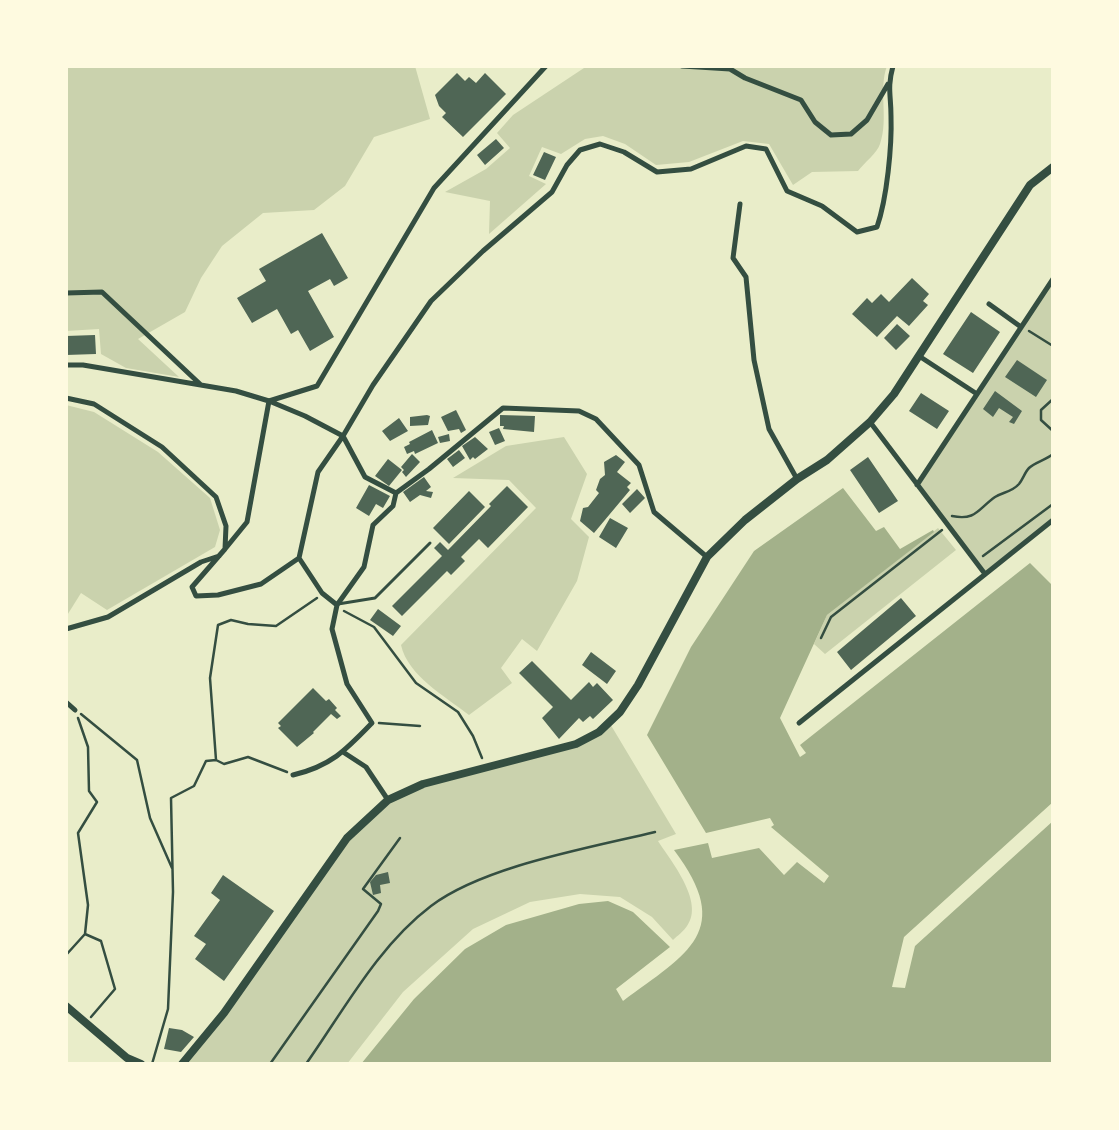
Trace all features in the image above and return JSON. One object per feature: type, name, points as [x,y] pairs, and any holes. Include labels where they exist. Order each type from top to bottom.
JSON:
[{"type":"street","points":[[269,401],[317,386],[434,188],[546,66]]},
{"type":"street","points":[[682,66],[730,69],[745,78],[801,100],[815,122],[831,135],[851,134],[867,120],[888,84],[893,66]]},
{"type":"street","points":[[269,401],[247,522],[192,587],[196,596],[218,595],[261,584],[299,558],[318,472],[343,436],[373,385],[431,302],[483,251],[552,192],[567,165],[580,150],[600,144],[624,152],[657,172],[691,169],[746,146],[766,149],[787,192],[822,206],[857,232],[877,227],[884,206],[892,116],[888,84]]},
{"type":"street","points":[[182,1064],[224,1013],[347,838],[388,800],[422,784],[486,769],[576,744],[599,732],[620,712],[638,685],[707,557],[744,520],[797,479],[827,460],[870,422],[894,394],[1022,196],[1030,185],[1053,167]]},
{"type":"street","points":[[740,204],[733,258],[746,277],[756,369],[769,429],[797,479]]},
{"type":"street","points":[[917,485],[1053,279]]},
{"type":"street","points":[[66,293],[102,292],[201,385]]},
{"type":"street","points":[[989,304],[1021,327]]},
{"type":"street","points":[[919,356],[977,394]]},
{"type":"street","points":[[66,365],[83,365],[236,391],[269,401],[305,416],[343,436],[365,477],[396,493]]},
{"type":"street","points":[[66,398],[94,404],[162,447],[216,497],[226,526],[225,549]]},
{"type":"street","points":[[293,774],[316,769],[343,752],[372,723],[347,684],[332,629],[337,604],[364,566],[373,525],[393,506],[396,493],[429,470],[503,408],[579,411],[596,420],[639,465],[654,512],[707,557]]},
{"type":"street","points":[[870,422],[985,574]]},
{"type":"street","points":[[799,723],[1053,520]]},
{"type":"street","points":[[66,629],[108,617],[200,562],[219,556]]},
{"type":"street","points":[[299,558],[322,593],[337,604]]},
{"type":"street","points":[[66,702],[75,710]]},
{"type":"street","points":[[343,752],[366,767],[388,800]]},
{"type":"street","points":[[66,1006],[127,1058],[141,1064]]},
{"type":"lane","points":[[337,604],[375,598],[430,543]]},
{"type":"path","points":[[1033,323],[1028,330],[1053,346]]},
{"type":"path","points":[[1053,398],[1041,410],[1041,420],[1053,431]]},
{"type":"path","points":[[954,522],[948,516],[962,518],[977,514],[996,496],[1008,492],[1018,484],[1032,465],[1046,460],[1053,454]]},
{"type":"path","points":[[982,556],[988,555],[1053,504]]},
{"type":"path","points":[[821,638],[831,617],[947,526]]},
{"type":"path","points":[[216,760],[210,678],[218,626],[231,620],[248,624],[276,626],[322,593]]},
{"type":"path","points":[[335,611],[346,612],[374,627],[416,683],[458,712],[472,736],[486,769]]},
{"type":"path","points":[[75,710],[137,760],[150,818],[173,870]]},
{"type":"path","points":[[66,955],[85,934],[88,905],[78,833],[97,802],[89,791],[88,747],[75,710]]},
{"type":"path","points":[[372,723],[420,726]]},
{"type":"path","points":[[152,1064],[168,1009],[173,870],[171,798],[194,786],[206,761],[216,760],[224,764],[248,756],[293,774]]},
{"type":"path","points":[[306,1064],[377,962],[402,932],[432,905],[476,881],[538,861],[654,832]]},
{"type":"path","points":[[270,1064],[378,910],[381,904],[363,889],[400,838]]},
{"type":"path","points":[[85,934],[101,941],[115,989],[86,1023]]},
{"type":"shaded area","points":[[66,66],[415,66],[430,119],[374,137],[345,186],[314,210],[263,213],[222,246],[201,278],[185,312],[138,339],[179,377],[126,368],[101,354],[99,329],[66,331]]},
{"type":"shaded area","points":[[587,66],[887,66],[883,85],[883,134],[876,151],[858,171],[812,172],[793,185],[769,144],[743,141],[689,162],[656,165],[625,144],[603,136],[585,139],[561,154],[542,147],[529,176],[546,184],[489,234],[490,201],[445,192],[486,169],[510,148],[497,133],[513,115]]},
{"type":"shaded area","points":[[1053,279],[1053,520],[985,574],[917,485]]},
{"type":"shaded area","points":[[66,405],[94,412],[158,452],[210,498],[220,530],[215,547],[107,610],[81,593],[66,617]]},
{"type":"shaded area","points":[[564,437],[587,474],[571,519],[589,537],[577,581],[537,651],[522,639],[501,668],[512,683],[469,715],[419,676],[405,656],[401,645],[536,508],[509,480],[453,478],[506,446]]},
{"type":"shaded area","points":[[843,488],[876,531],[884,527],[900,549],[933,530],[934,532],[827,615],[780,718],[800,757],[806,753],[800,745],[1030,563],[1053,586],[1053,1064],[361,1064],[414,999],[465,949],[506,925],[579,904],[608,901],[633,912],[670,947],[616,989],[623,1001],[667,969],[684,953],[696,938],[702,921],[701,901],[692,878],[674,850],[708,843],[712,858],[759,848],[784,875],[797,862],[824,883],[829,876],[771,827],[774,825],[770,818],[706,833],[647,735],[691,647],[754,551]]},
{"type":"shaded area","points":[[938,528],[956,550],[825,654],[814,644],[827,615]]},
{"type":"shaded area","points":[[609,722],[676,834],[658,841],[678,870],[692,905],[691,916],[687,926],[673,940],[652,917],[620,897],[580,894],[530,902],[473,929],[403,992],[347,1064],[185,1064],[347,838],[367,818],[406,790],[576,744]]},
{"type":"pier","points":[[1053,802],[1053,821],[915,946],[905,988],[892,987],[904,937]]},
{"type":"building","points":[[457,73],[465,81],[469,77],[476,83],[485,73],[506,94],[463,137],[442,117],[446,113],[439,106],[435,95]]},
{"type":"building","points":[[496,139],[504,148],[485,165],[477,155]]},
{"type":"building","points":[[544,152],[556,157],[545,180],[533,175]]},
{"type":"building","points":[[322,233],[348,278],[334,286],[330,279],[308,291],[334,337],[310,351],[298,330],[291,334],[277,309],[252,323],[237,298],[266,281],[259,269]]},
{"type":"building","points":[[912,278],[929,294],[923,301],[928,305],[909,326],[897,316],[877,337],[852,314],[867,298],[872,303],[881,294],[889,302]]},
{"type":"building","points":[[971,312],[1000,332],[973,373],[943,354]]},
{"type":"building","points":[[897,324],[910,336],[896,350],[884,338]]},
{"type":"building","points":[[95,335],[96,354],[66,355],[66,336]]},
{"type":"building","points":[[1017,360],[1047,380],[1036,397],[1005,377]]},
{"type":"building","points":[[995,391],[1022,411],[1014,424],[1009,422],[1013,417],[999,408],[993,417],[983,409]]},
{"type":"building","points":[[921,393],[949,411],[937,429],[909,411]]},
{"type":"building","points":[[456,410],[466,430],[461,433],[459,429],[448,431],[441,417]]},
{"type":"building","points":[[500,415],[535,416],[534,432],[503,429],[504,426],[500,426]]},
{"type":"building","points":[[430,416],[428,425],[410,426],[410,417]]},
{"type":"building","points":[[399,418],[408,431],[390,441],[382,431]]},
{"type":"building","points":[[499,428],[505,441],[495,445],[489,432]]},
{"type":"building","points":[[432,430],[438,443],[415,454],[414,451],[407,454],[404,447],[410,444],[409,442]]},
{"type":"building","points":[[449,434],[450,441],[440,443],[438,437]]},
{"type":"building","points":[[475,437],[488,449],[475,459],[473,457],[470,460],[462,446]]},
{"type":"building","points":[[459,450],[465,458],[453,467],[447,459]]},
{"type":"building","points":[[412,454],[420,462],[406,477],[401,467]]},
{"type":"building","points":[[616,455],[625,462],[617,472],[631,483],[627,487],[630,490],[594,533],[580,521],[583,508],[588,507],[599,493],[596,490],[600,479],[605,475],[604,462]]},
{"type":"building","points":[[868,457],[898,501],[879,513],[850,470]]},
{"type":"building","points":[[388,459],[402,470],[389,486],[375,476]]},
{"type":"building","points":[[424,477],[431,487],[426,491],[433,492],[431,498],[420,495],[410,502],[403,492]]},
{"type":"building","points":[[369,485],[390,496],[383,508],[376,504],[369,516],[356,508]]},
{"type":"building","points":[[507,486],[528,507],[488,548],[479,539],[461,557],[465,561],[451,575],[447,571],[402,616],[392,606],[442,556],[434,548],[440,542],[448,550],[491,506],[489,504]]},
{"type":"building","points":[[637,489],[645,498],[630,513],[622,504]]},
{"type":"building","points":[[469,491],[485,507],[449,544],[433,528]]},
{"type":"building","points":[[610,518],[628,528],[616,548],[599,537]]},
{"type":"building","points":[[901,598],[916,616],[851,670],[837,652]]},
{"type":"building","points":[[378,609],[401,626],[393,636],[370,620]]},
{"type":"building","points":[[591,652],[616,671],[607,684],[582,665]]},
{"type":"building","points":[[532,661],[571,700],[589,682],[593,687],[597,683],[613,700],[593,719],[590,716],[583,722],[579,718],[559,739],[542,718],[553,707],[519,673]]},
{"type":"building","points":[[313,688],[326,701],[329,699],[341,716],[337,719],[331,714],[314,733],[297,747],[278,728],[281,726],[278,723]]},
{"type":"building","points":[[388,872],[390,883],[380,885],[381,893],[373,895],[370,882],[376,875]]},
{"type":"building","points":[[223,875],[274,911],[224,981],[195,959],[206,944],[194,936],[220,900],[211,893]]},
{"type":"building","points":[[169,1028],[182,1030],[194,1037],[181,1052],[164,1049]]}]
